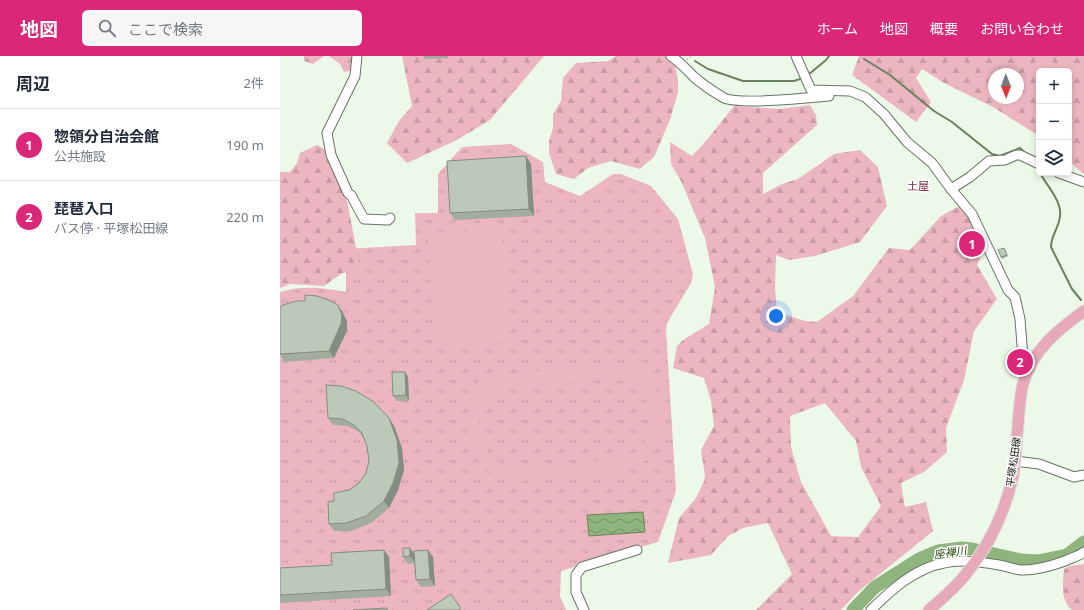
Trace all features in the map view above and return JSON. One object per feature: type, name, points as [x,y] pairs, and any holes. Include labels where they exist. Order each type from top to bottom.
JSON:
[{"type":"main road","name":"平塚松田線","points":[[929,610],[953,589],[976,562],[999,521],[1013,479],[1020,399],[1023,383],[1030,366],[1046,342],[1064,325],[1083,314]]},
{"type":"street","points":[[357,56],[355,76],[327,133],[331,155],[348,193],[351,195],[364,219],[388,220],[390,218]]},
{"type":"street","points":[[671,56],[682,64],[695,77],[725,98],[732,100],[759,101],[840,94],[860,94]]},
{"type":"street","points":[[796,56],[811,90],[850,91],[860,94],[884,114],[908,142],[932,163],[950,189],[972,214],[1008,290],[1015,298],[1020,319],[1023,358],[1030,366]]},
{"type":"street","points":[[950,189],[989,161],[1005,160],[1016,155],[1020,155],[1036,163]]},
{"type":"street","points":[[1067,176],[1084,182]]},
{"type":"street","points":[[1015,461],[1039,464],[1074,477],[1084,475]]},
{"type":"street","points":[[584,610],[576,592],[576,575],[582,567],[637,550]]},
{"type":"street","points":[[871,610],[887,594],[910,577],[942,563],[956,561],[976,562],[1020,570],[1034,569],[1056,564],[1084,552]]},
{"type":"green space","points":[[304,56],[324,56],[313,64],[304,61]]},
{"type":"green space","points":[[329,56],[355,56],[353,70],[344,72],[340,64]]},
{"type":"green space","points":[[402,56],[544,56],[490,120],[457,140],[407,163],[387,143],[399,121],[412,106]]},
{"type":"green space","points":[[616,56],[671,56],[674,59],[678,80],[678,92],[670,120],[654,157],[640,169],[611,161],[588,168],[574,179],[556,174],[549,153],[549,141],[553,128],[553,114],[561,101],[563,78],[576,63],[608,61]]},
{"type":"green space","points":[[859,56],[1084,56],[1084,174],[1072,164],[1072,68],[1036,68],[1036,134],[993,107],[944,83],[922,69],[916,78],[931,102],[916,122],[852,75]]},
{"type":"green space","points":[[810,105],[816,115],[817,125],[763,173],[763,194],[782,184],[798,179],[834,154],[860,150],[878,167],[887,206],[860,242],[815,256],[789,260],[776,255],[775,287],[777,312],[805,321],[817,322],[853,296],[889,248],[910,250],[941,216],[965,203],[984,249],[977,265],[997,299],[974,331],[964,380],[946,428],[947,452],[924,472],[901,483],[905,507],[926,502],[933,531],[859,591],[841,610],[756,610],[792,574],[768,523],[743,528],[728,536],[711,555],[668,563],[679,518],[696,498],[704,481],[705,476],[701,450],[714,426],[711,401],[704,378],[673,368],[677,346],[683,340],[709,324],[715,287],[705,238],[681,181],[671,164],[670,142],[692,156],[734,106],[780,109]],"holes":[[[825,403],[856,441],[861,467],[881,506],[858,537],[831,536],[801,482],[791,447],[790,416]]]},
{"type":"green space","points":[[511,144],[543,162],[545,182],[580,196],[613,174],[621,174],[651,186],[678,219],[693,274],[691,283],[667,323],[666,330],[676,491],[658,542],[561,571],[560,596],[566,610],[280,610],[280,292],[296,288],[321,288],[346,292],[346,249],[416,245],[415,213],[438,213],[438,174],[462,147]]},
{"type":"green space","points":[[317,145],[329,152],[345,191],[360,267],[341,274],[324,286],[290,284],[280,288],[280,172],[290,172],[297,163],[300,153]]},
{"type":"green space","points":[[502,229],[508,342],[434,346],[428,233]]},
{"type":"green space","points":[[645,362],[645,374],[640,374],[661,396],[664,418],[663,435],[657,447],[648,458],[637,467],[625,471],[530,481],[501,477],[489,471],[479,461],[469,442],[468,422],[470,409],[485,386],[479,387],[478,376]],"holes":[[[611,379],[626,382],[634,386],[642,394],[650,412],[651,422],[645,442],[638,450],[627,457],[616,460],[517,468],[506,465],[493,458],[484,446],[479,432],[480,418],[488,402],[502,391],[508,388]]]},
{"type":"green space","points":[[1084,564],[1084,610],[1072,610],[1068,606],[1063,591],[1064,569],[1070,566]]},
{"type":"water","points":[[643,512],[645,532],[589,536],[587,515]]},
{"type":"building","points":[[526,156],[529,209],[450,213],[447,161]]},
{"type":"building","points":[[973,233],[977,243],[967,247],[963,237]]},
{"type":"building","points":[[1004,248],[1007,255],[1001,257],[998,250]]},
{"type":"building","points":[[305,295],[317,296],[338,305],[342,315],[341,324],[329,351],[280,354],[280,307],[296,301],[305,301]]},
{"type":"building","points":[[392,372],[405,372],[406,395],[393,396]]},
{"type":"building","points":[[326,385],[341,386],[356,391],[374,402],[389,418],[397,440],[399,463],[393,483],[384,501],[366,516],[346,523],[329,524],[328,502],[334,501],[334,493],[349,490],[359,483],[366,473],[369,461],[367,446],[362,433],[354,425],[343,419],[328,418]]},
{"type":"building","points":[[403,548],[410,548],[410,556],[403,557]]},
{"type":"building","points":[[384,550],[386,589],[280,595],[280,568],[332,565],[331,553]]},
{"type":"building","points":[[428,550],[430,579],[416,580],[414,551]]},
{"type":"building","points":[[451,594],[460,607],[460,610],[427,610]]},
{"type":"building","points":[[387,608],[387,610],[353,610]]},
{"type":"waterway","points":[[808,75],[829,56]]},
{"type":"waterway","points":[[864,59],[890,75],[934,111],[952,122],[992,154],[1000,156],[1020,148],[1026,154]]},
{"type":"waterway","points":[[695,61],[708,69],[743,81],[794,81],[803,78]]},
{"type":"waterway","points":[[1042,176],[1056,199],[1060,210],[1060,216],[1052,239],[1051,247],[1072,289],[1081,300]]},
{"type":"waterway","name":"座禅川","points":[[853,610],[875,587],[919,559],[938,551],[962,548],[1021,560],[1038,561],[1067,555],[1084,542]]},
{"type":"place","name":"惣領分自治会館","points":[[972,244]]},
{"type":"place","name":"琵琶入口","points":[[1020,362]]},
{"type":"district","name":"土屋","points":[[918,185]]}]
